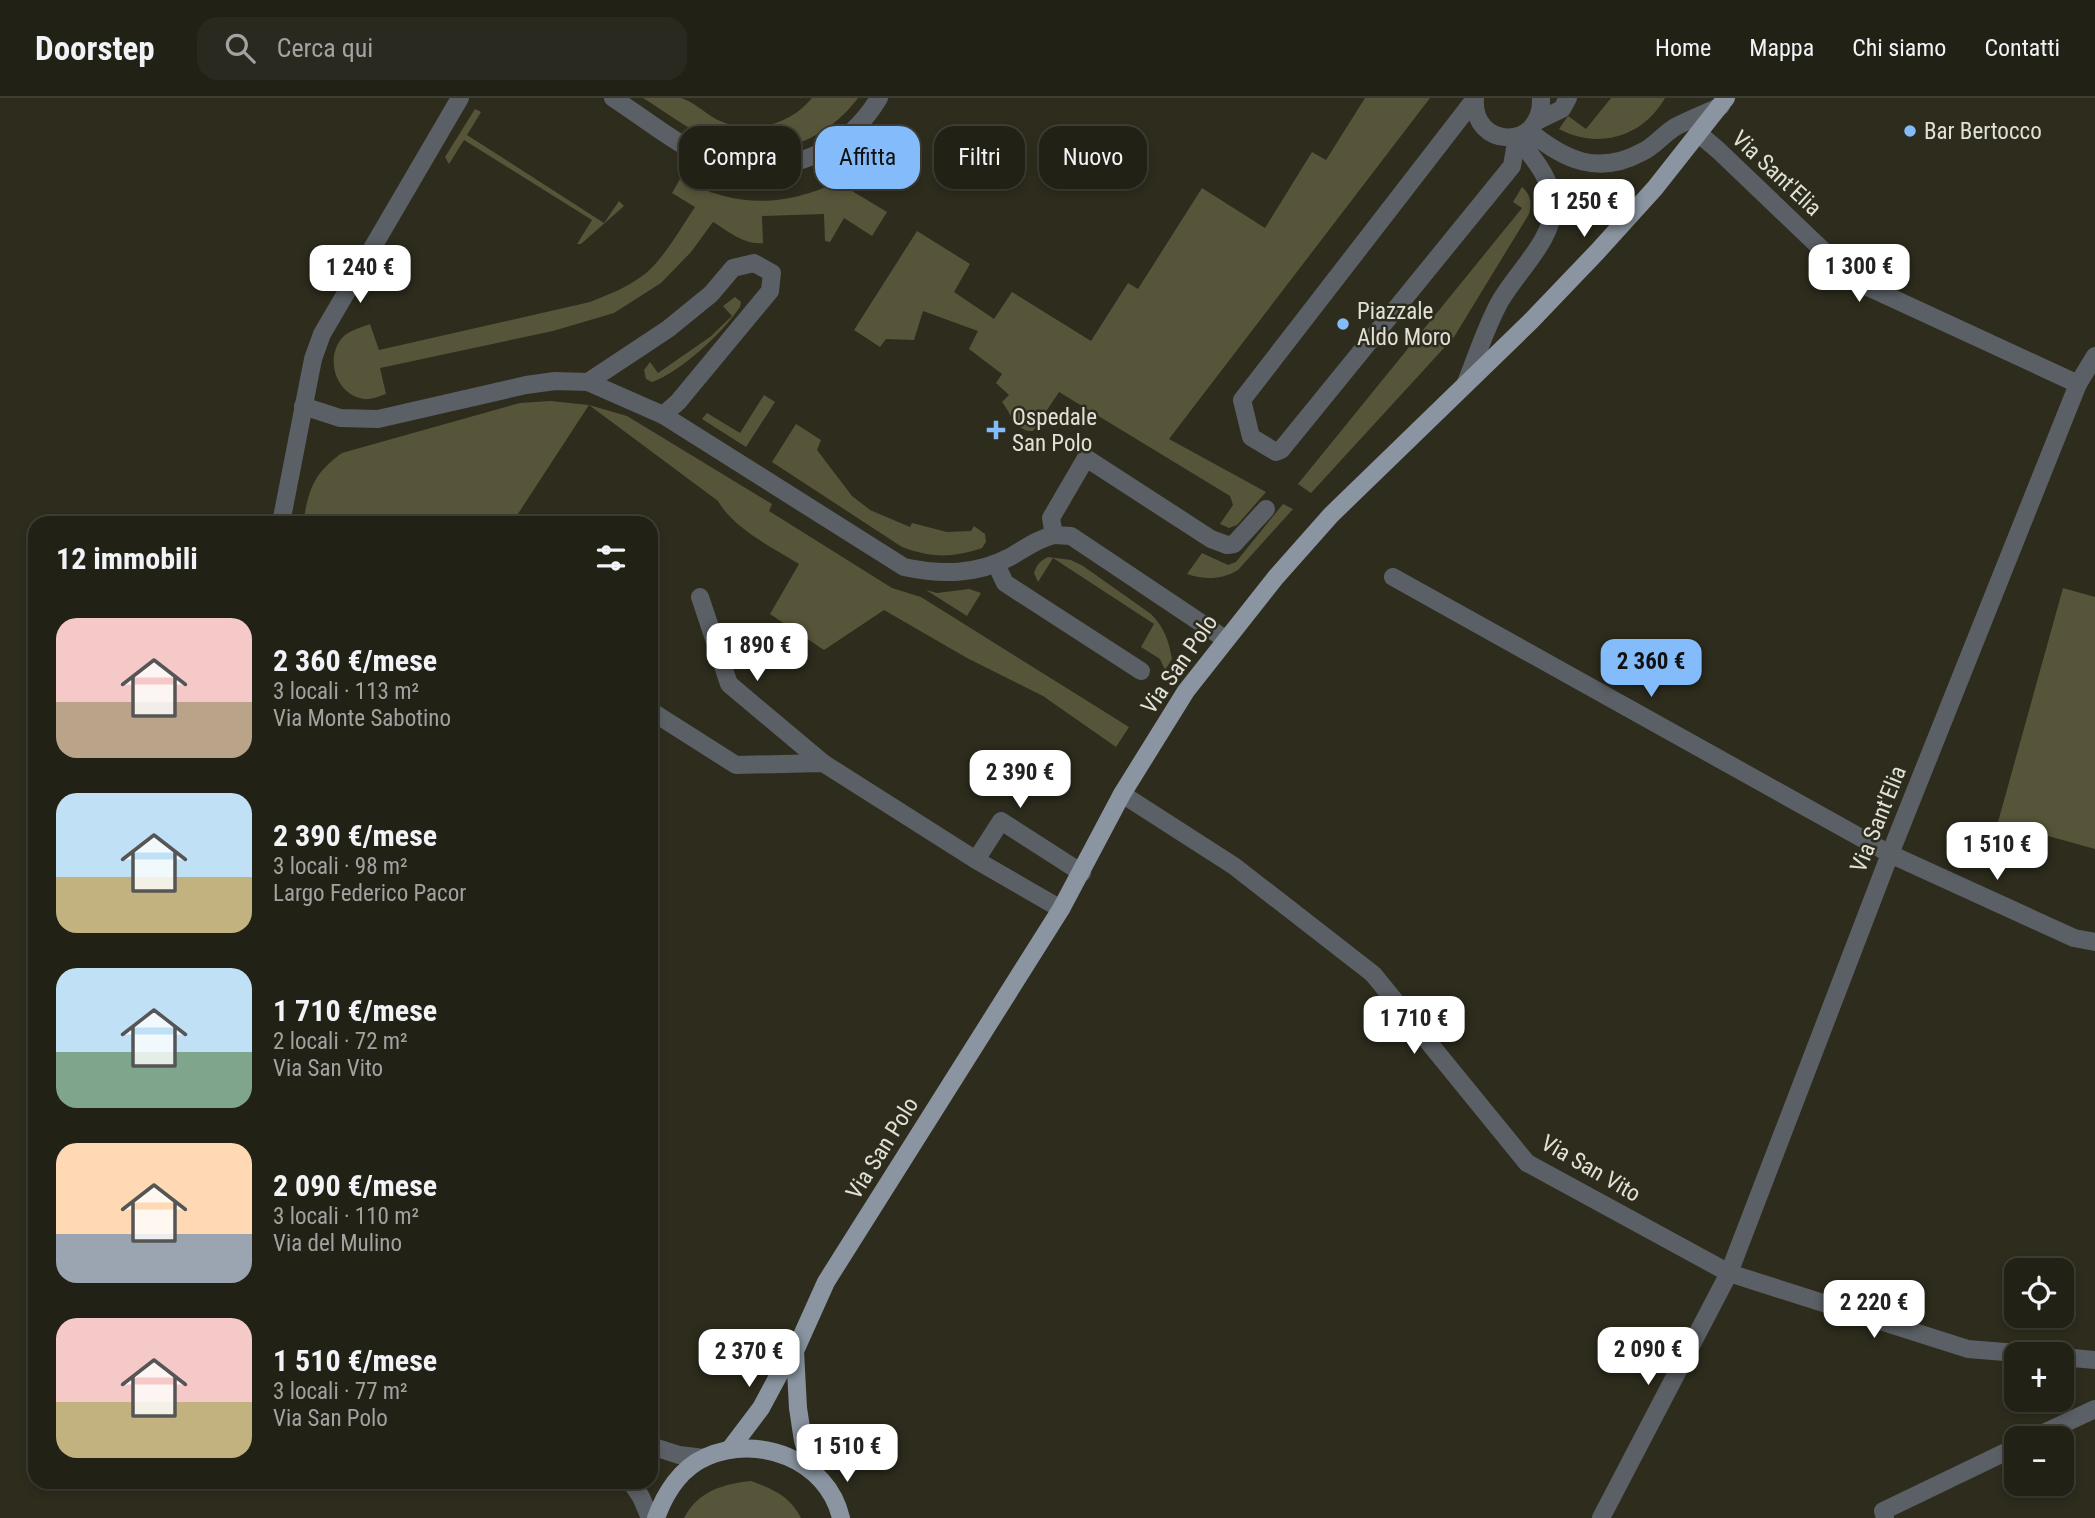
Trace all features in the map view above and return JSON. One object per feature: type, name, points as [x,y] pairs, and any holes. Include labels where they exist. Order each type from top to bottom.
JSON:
[{"type":"main road","name":"Via San Polo","points":[[730,1449],[761,1408],[783,1367],[795,1351],[826,1282],[1061,909],[1122,794],[1186,691],[1276,577],[1331,516],[1464,387],[1597,252],[1656,188],[1724,102]]},
{"type":"main road","name":"Via San Polo","points":[[795,1351],[798,1408],[803,1441],[813,1471]]},
{"type":"main road","name":"Via San Polo","points":[[656,1518],[663,1498],[680,1475],[704,1458],[730,1449],[759,1448],[788,1455],[813,1471],[828,1489],[841,1518]]},
{"type":"street","points":[[282,516],[313,359],[322,334],[460,98]]},
{"type":"street","points":[[613,98],[695,151],[721,163],[780,167],[815,156],[840,143],[867,118],[879,98]]},
{"type":"street","points":[[1475,99],[1242,400],[1251,437],[1276,452],[1280,450],[1512,166],[1541,108],[1541,98]]},
{"type":"street","points":[[1475,99],[1475,113],[1481,125],[1491,134],[1503,138],[1528,130],[1562,109],[1568,98]]},
{"type":"street","points":[[1528,130],[1550,149],[1565,157],[1586,163],[1613,162],[1642,152],[1674,128],[1724,102]]},
{"type":"street","points":[[1464,387],[1499,304],[1543,239],[1551,221],[1553,202],[1548,182],[1528,130]]},
{"type":"street","name":"Via Sant'Elia","points":[[1699,134],[1855,281],[2078,384]]},
{"type":"street","points":[[588,382],[668,329],[711,294],[733,268],[754,263],[772,273],[770,291],[678,402],[663,415]]},
{"type":"street","name":"Via Sant'Elia","points":[[1601,1518],[1729,1273],[1890,854],[2078,384],[2095,356]]},
{"type":"street","points":[[303,406],[340,418],[378,419],[526,384],[588,382],[663,415],[905,567],[931,573],[957,573],[996,564],[1042,538],[1054,535],[1071,536],[1225,639]]},
{"type":"street","points":[[1054,535],[1051,518],[1086,458],[1211,539],[1227,545],[1234,544],[1266,509]]},
{"type":"street","points":[[996,564],[1005,583],[1141,671]]},
{"type":"street","points":[[1393,577],[1890,854],[2074,938],[2095,942]]},
{"type":"street","points":[[700,597],[729,684],[823,763],[976,860],[1061,909]]},
{"type":"street","points":[[658,715],[736,765],[823,763]]},
{"type":"street","name":"Via San Vito","points":[[1122,794],[1234,866],[1373,974],[1527,1163],[1729,1273],[1968,1349],[2004,1352]]},
{"type":"street","points":[[976,860],[1002,821],[1082,873]]},
{"type":"street","points":[[2074,1358],[2095,1360]]},
{"type":"street","points":[[2059,1426],[2095,1409]]},
{"type":"street","points":[[658,1448],[679,1455],[704,1458]]},
{"type":"street","points":[[1885,1518],[1883,1511],[2004,1453]]},
{"type":"street","points":[[636,1489],[650,1518]]},
{"type":"shaded area","points":[[643,98],[681,98],[714,118],[737,126],[687,126]]},
{"type":"shaded area","points":[[812,98],[858,98],[829,126],[815,126],[815,135],[801,141],[801,126],[766,126],[791,116]]},
{"type":"shaded area","points":[[1365,98],[1430,98],[1169,439],[1266,492],[1237,525],[1229,528],[1220,524],[1233,505],[1230,496],[1059,392],[1033,431],[1023,429],[1002,402],[1009,395],[996,383],[1002,374],[969,349],[978,331],[923,311],[914,340],[886,339],[880,347],[854,330],[917,231],[970,264],[954,292],[994,319],[1012,292],[1091,341],[1128,283],[1138,289],[1202,188],[1265,228],[1312,152],[1326,160]]},
{"type":"shaded area","points":[[1611,98],[1665,98],[1645,122],[1618,136],[1589,139],[1559,129],[1568,116],[1586,129]]},
{"type":"shaded area","points":[[475,109],[481,112],[467,135],[604,223],[619,201],[624,206],[581,244],[577,244],[592,220],[464,140],[449,164],[445,157]]},
{"type":"shaded area","points":[[679,181],[679,189],[703,189],[720,195],[758,201],[778,200],[820,189],[849,189],[887,212],[872,236],[844,218],[830,242],[825,241],[824,214],[762,216],[763,243],[743,240],[713,222],[691,252],[661,283],[614,313],[553,331],[380,368],[386,394],[373,398],[354,396],[339,382],[334,363],[338,343],[348,333],[370,324],[379,350],[590,302],[632,283],[659,259],[695,207],[672,193]]},
{"type":"shaded area","points":[[1522,187],[1530,199],[1529,214],[1454,337],[1311,493],[1298,484],[1522,208],[1513,202]]},
{"type":"shaded area","points":[[735,297],[741,302],[740,307],[723,328],[700,350],[664,377],[652,382],[646,379],[644,370],[650,362],[658,373],[710,337],[732,316],[723,306]]},
{"type":"shaded area","points":[[764,395],[775,402],[746,447],[702,419],[707,413],[740,433]]},
{"type":"shaded area","points":[[550,401],[589,405],[517,516],[305,516],[318,475],[342,453],[520,403]]},
{"type":"shaded area","points":[[589,405],[627,416],[772,504],[769,511],[892,588],[921,597],[1129,727],[1116,747],[1043,696],[967,658],[884,610],[824,650],[770,614],[799,564],[744,529],[718,501]]},
{"type":"shaded area","points":[[796,424],[821,440],[817,450],[852,496],[870,510],[910,527],[912,523],[947,532],[971,531],[974,526],[985,534],[986,542],[982,548],[951,555],[932,555],[902,547],[772,462]]},
{"type":"shaded area","points":[[1283,504],[1293,509],[1238,570],[1213,578],[1187,574],[1202,553],[1228,565],[1236,562]]},
{"type":"shaded area","points":[[1048,557],[1071,560],[1083,566],[1151,614],[1163,629],[1169,646],[1172,659],[1165,670],[1160,659],[1141,647],[1154,624],[1053,558],[1038,582],[1035,570],[1039,563]]},
{"type":"shaded area","points":[[2063,588],[2095,597],[2095,849],[1998,822]]},
{"type":"shaded area","points":[[969,589],[981,593],[967,616],[926,590],[937,593]]},
{"type":"shaded area","points":[[751,1481],[780,1494],[792,1504],[801,1518],[684,1518],[696,1501],[712,1490]]},
{"type":"place","name":"Bar Bertocco","points":[[1910,131]]},
{"type":"place","name":"Piazzale Aldo Moro","points":[[1343,324]]},
{"type":"place","name":"Ospedale San Polo","points":[[996,430]]}]
